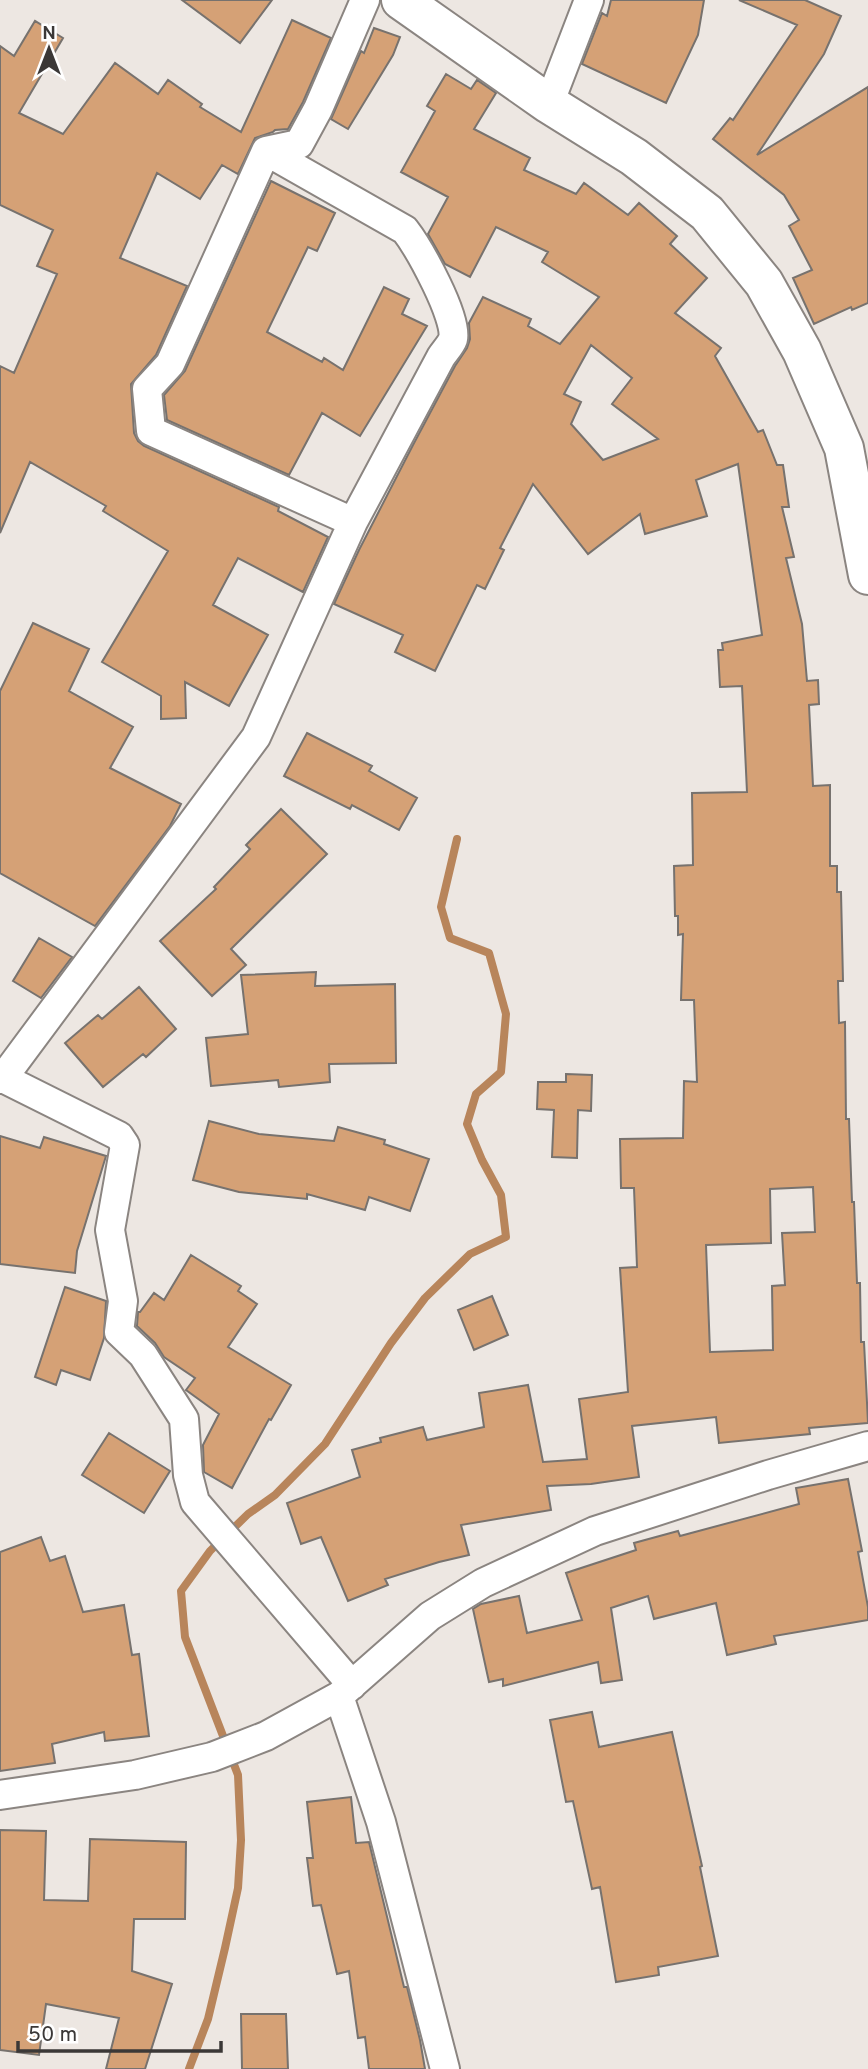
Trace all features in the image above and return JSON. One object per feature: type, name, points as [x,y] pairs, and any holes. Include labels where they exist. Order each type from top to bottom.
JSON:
[{"type":"main road","points":[[401,0],[549,104],[634,157],[707,213],[764,283],[856,446],[868,575]]},
{"type":"street","points":[[266,151],[299,144],[365,0]]},
{"type":"street","points":[[549,104],[589,0]]},
{"type":"street","points":[[266,151],[170,364],[147,389],[151,431],[353,522]]},
{"type":"street","points":[[266,151],[405,230],[417,247],[450,316],[453,339],[353,522],[256,737],[2,1079],[119,1136],[125,1145],[110,1230],[122,1301],[119,1332],[143,1355],[184,1419],[188,1475],[195,1502],[345,1691],[445,2069]]},
{"type":"street","points":[[0,1795],[135,1775],[212,1757],[266,1737],[345,1691],[430,1616],[496,1577],[595,1531],[868,1446]]},
{"type":"building","points":[[182,0],[272,0],[240,43]]},
{"type":"building","points":[[611,0],[704,0],[698,35],[666,103],[582,64],[602,13],[607,16]]},
{"type":"building","points":[[739,0],[805,0],[841,16],[824,54],[757,155],[868,87],[868,303],[852,310],[851,307],[814,324],[793,278],[812,270],[789,226],[799,220],[784,195],[713,139],[730,118],[733,120],[797,25]]},
{"type":"building","points":[[292,20],[331,38],[288,129],[275,130],[255,138],[238,174],[222,165],[200,199],[157,173],[120,258],[187,286],[156,355],[131,384],[134,433],[138,441],[279,507],[278,511],[328,537],[303,592],[238,558],[213,605],[268,635],[229,706],[185,682],[186,718],[161,719],[161,696],[102,662],[168,551],[103,511],[106,506],[30,462],[0,533],[0,366],[14,373],[57,274],[37,266],[53,230],[0,205],[0,46],[14,56],[35,21],[63,38],[19,113],[63,134],[115,63],[158,94],[168,80],[202,104],[200,107],[241,132]]},
{"type":"building","points":[[374,28],[400,37],[393,55],[348,129],[331,119]]},
{"type":"building","points":[[446,74],[471,89],[477,80],[496,93],[474,129],[530,158],[524,170],[576,194],[584,183],[628,215],[639,203],[677,236],[670,244],[707,278],[675,313],[721,348],[715,356],[758,432],[763,430],[777,465],[783,465],[789,507],[782,507],[794,557],[786,558],[802,624],[807,681],[818,680],[819,704],[809,705],[813,786],[830,785],[830,866],[837,866],[837,892],[841,892],[843,981],[838,981],[839,1023],[845,1022],[846,1119],[849,1119],[857,1283],[860,1283],[861,1342],[864,1342],[868,1423],[809,1428],[810,1434],[719,1443],[716,1417],[632,1426],[639,1477],[591,1484],[547,1486],[551,1510],[461,1525],[469,1555],[385,1579],[388,1585],[348,1601],[321,1537],[301,1544],[287,1503],[360,1477],[352,1450],[381,1442],[380,1438],[423,1427],[427,1440],[484,1427],[479,1393],[528,1385],[543,1462],[587,1459],[579,1399],[628,1392],[620,1268],[637,1267],[634,1188],[621,1188],[620,1139],[683,1138],[684,1081],[697,1082],[694,1000],[681,1000],[683,934],[678,935],[678,916],[675,916],[674,866],[693,865],[692,793],[747,792],[742,686],[720,687],[718,650],[723,650],[722,643],[762,635],[738,464],[696,480],[707,516],[645,534],[640,514],[588,554],[533,484],[500,548],[504,550],[485,589],[477,585],[435,671],[395,652],[403,635],[334,604],[413,445],[467,348],[470,339],[469,323],[483,297],[531,319],[528,326],[560,344],[599,297],[542,262],[548,252],[496,227],[470,277],[445,264],[428,234],[448,197],[401,172],[435,111],[427,106]],"holes":[[[591,345],[632,378],[612,404],[658,439],[603,460],[571,424],[581,402],[564,394]],[[813,1187],[815,1232],[782,1233],[785,1285],[772,1286],[773,1350],[710,1352],[706,1245],[771,1243],[770,1189]]]},
{"type":"building","points":[[271,181],[335,213],[317,251],[308,247],[267,332],[322,362],[324,358],[343,370],[384,287],[409,299],[402,314],[427,326],[360,436],[322,413],[289,475],[167,420],[164,395],[185,371]]},
{"type":"building","points":[[33,623],[89,649],[69,691],[133,727],[110,768],[181,804],[170,826],[95,926],[0,873],[0,691]]},
{"type":"building","points":[[307,733],[372,766],[369,771],[417,798],[399,830],[352,805],[350,809],[284,776]]},
{"type":"building","points":[[281,809],[327,854],[231,949],[246,965],[212,996],[160,941],[216,889],[214,887],[250,849],[246,845]]},
{"type":"building","points":[[39,938],[72,957],[41,998],[13,981]]},
{"type":"building","points":[[316,972],[315,986],[395,984],[396,1063],[329,1064],[330,1082],[279,1087],[278,1080],[211,1086],[206,1038],[248,1034],[241,975]]},
{"type":"building","points":[[139,987],[176,1029],[146,1057],[143,1054],[103,1087],[65,1043],[98,1015],[102,1019]]},
{"type":"building","points":[[566,1074],[592,1075],[591,1111],[578,1110],[577,1158],[552,1157],[554,1110],[537,1109],[538,1082],[566,1082]]},
{"type":"building","points":[[209,1121],[259,1134],[334,1141],[338,1127],[385,1140],[384,1144],[429,1159],[410,1211],[369,1197],[365,1210],[307,1194],[307,1199],[239,1192],[193,1180]]},
{"type":"building","points":[[0,1136],[40,1148],[44,1137],[106,1156],[77,1251],[75,1273],[0,1264]]},
{"type":"building","points":[[191,1255],[241,1286],[238,1291],[257,1304],[228,1347],[291,1385],[271,1420],[269,1419],[232,1488],[204,1472],[203,1445],[219,1414],[186,1390],[195,1378],[164,1357],[155,1343],[137,1326],[138,1312],[154,1293],[164,1300]]},
{"type":"building","points":[[65,1287],[106,1301],[104,1338],[90,1380],[61,1370],[56,1385],[35,1377]]},
{"type":"building","points":[[492,1296],[508,1335],[474,1350],[458,1310]]},
{"type":"building","points":[[109,1433],[170,1471],[144,1513],[82,1475]]},
{"type":"building","points":[[848,1479],[862,1551],[858,1552],[868,1620],[774,1636],[776,1644],[727,1655],[716,1603],[654,1619],[648,1596],[611,1608],[622,1680],[601,1683],[598,1662],[503,1686],[503,1679],[489,1682],[473,1609],[481,1604],[519,1596],[527,1633],[582,1620],[566,1573],[636,1550],[634,1543],[678,1531],[680,1536],[799,1504],[796,1488]]},
{"type":"building","points":[[41,1537],[50,1561],[65,1556],[83,1612],[124,1605],[132,1655],[139,1654],[149,1736],[105,1741],[104,1732],[52,1744],[55,1763],[0,1771],[0,1552]]},
{"type":"building","points":[[592,1712],[599,1747],[672,1732],[702,1866],[700,1867],[718,1956],[658,1967],[659,1975],[616,1982],[600,1887],[592,1889],[573,1801],[566,1802],[550,1720]]},
{"type":"building","points":[[351,1797],[356,1843],[369,1842],[404,1987],[407,1987],[425,2069],[369,2069],[365,2037],[358,2038],[349,1971],[337,1974],[321,1905],[313,1906],[307,1858],[313,1858],[307,1802]]},
{"type":"building","points":[[0,1830],[46,1831],[44,1900],[88,1901],[90,1839],[186,1842],[185,1919],[134,1919],[132,1971],[172,1984],[145,2069],[106,2069],[119,2018],[46,2004],[39,2055],[0,2050]]},
{"type":"building","points":[[241,2014],[286,2014],[288,2069],[242,2069]]},
{"type":"waterway","points":[[189,2069],[208,2019],[225,1948],[238,1888],[241,1840],[238,1775],[185,1637],[181,1591],[210,1551],[248,1514],[275,1495],[325,1444],[391,1343],[425,1298],[470,1254],[506,1237],[501,1195],[467,1124],[476,1094],[501,1072],[506,1014],[489,953],[450,938],[441,907],[457,839]]}]
